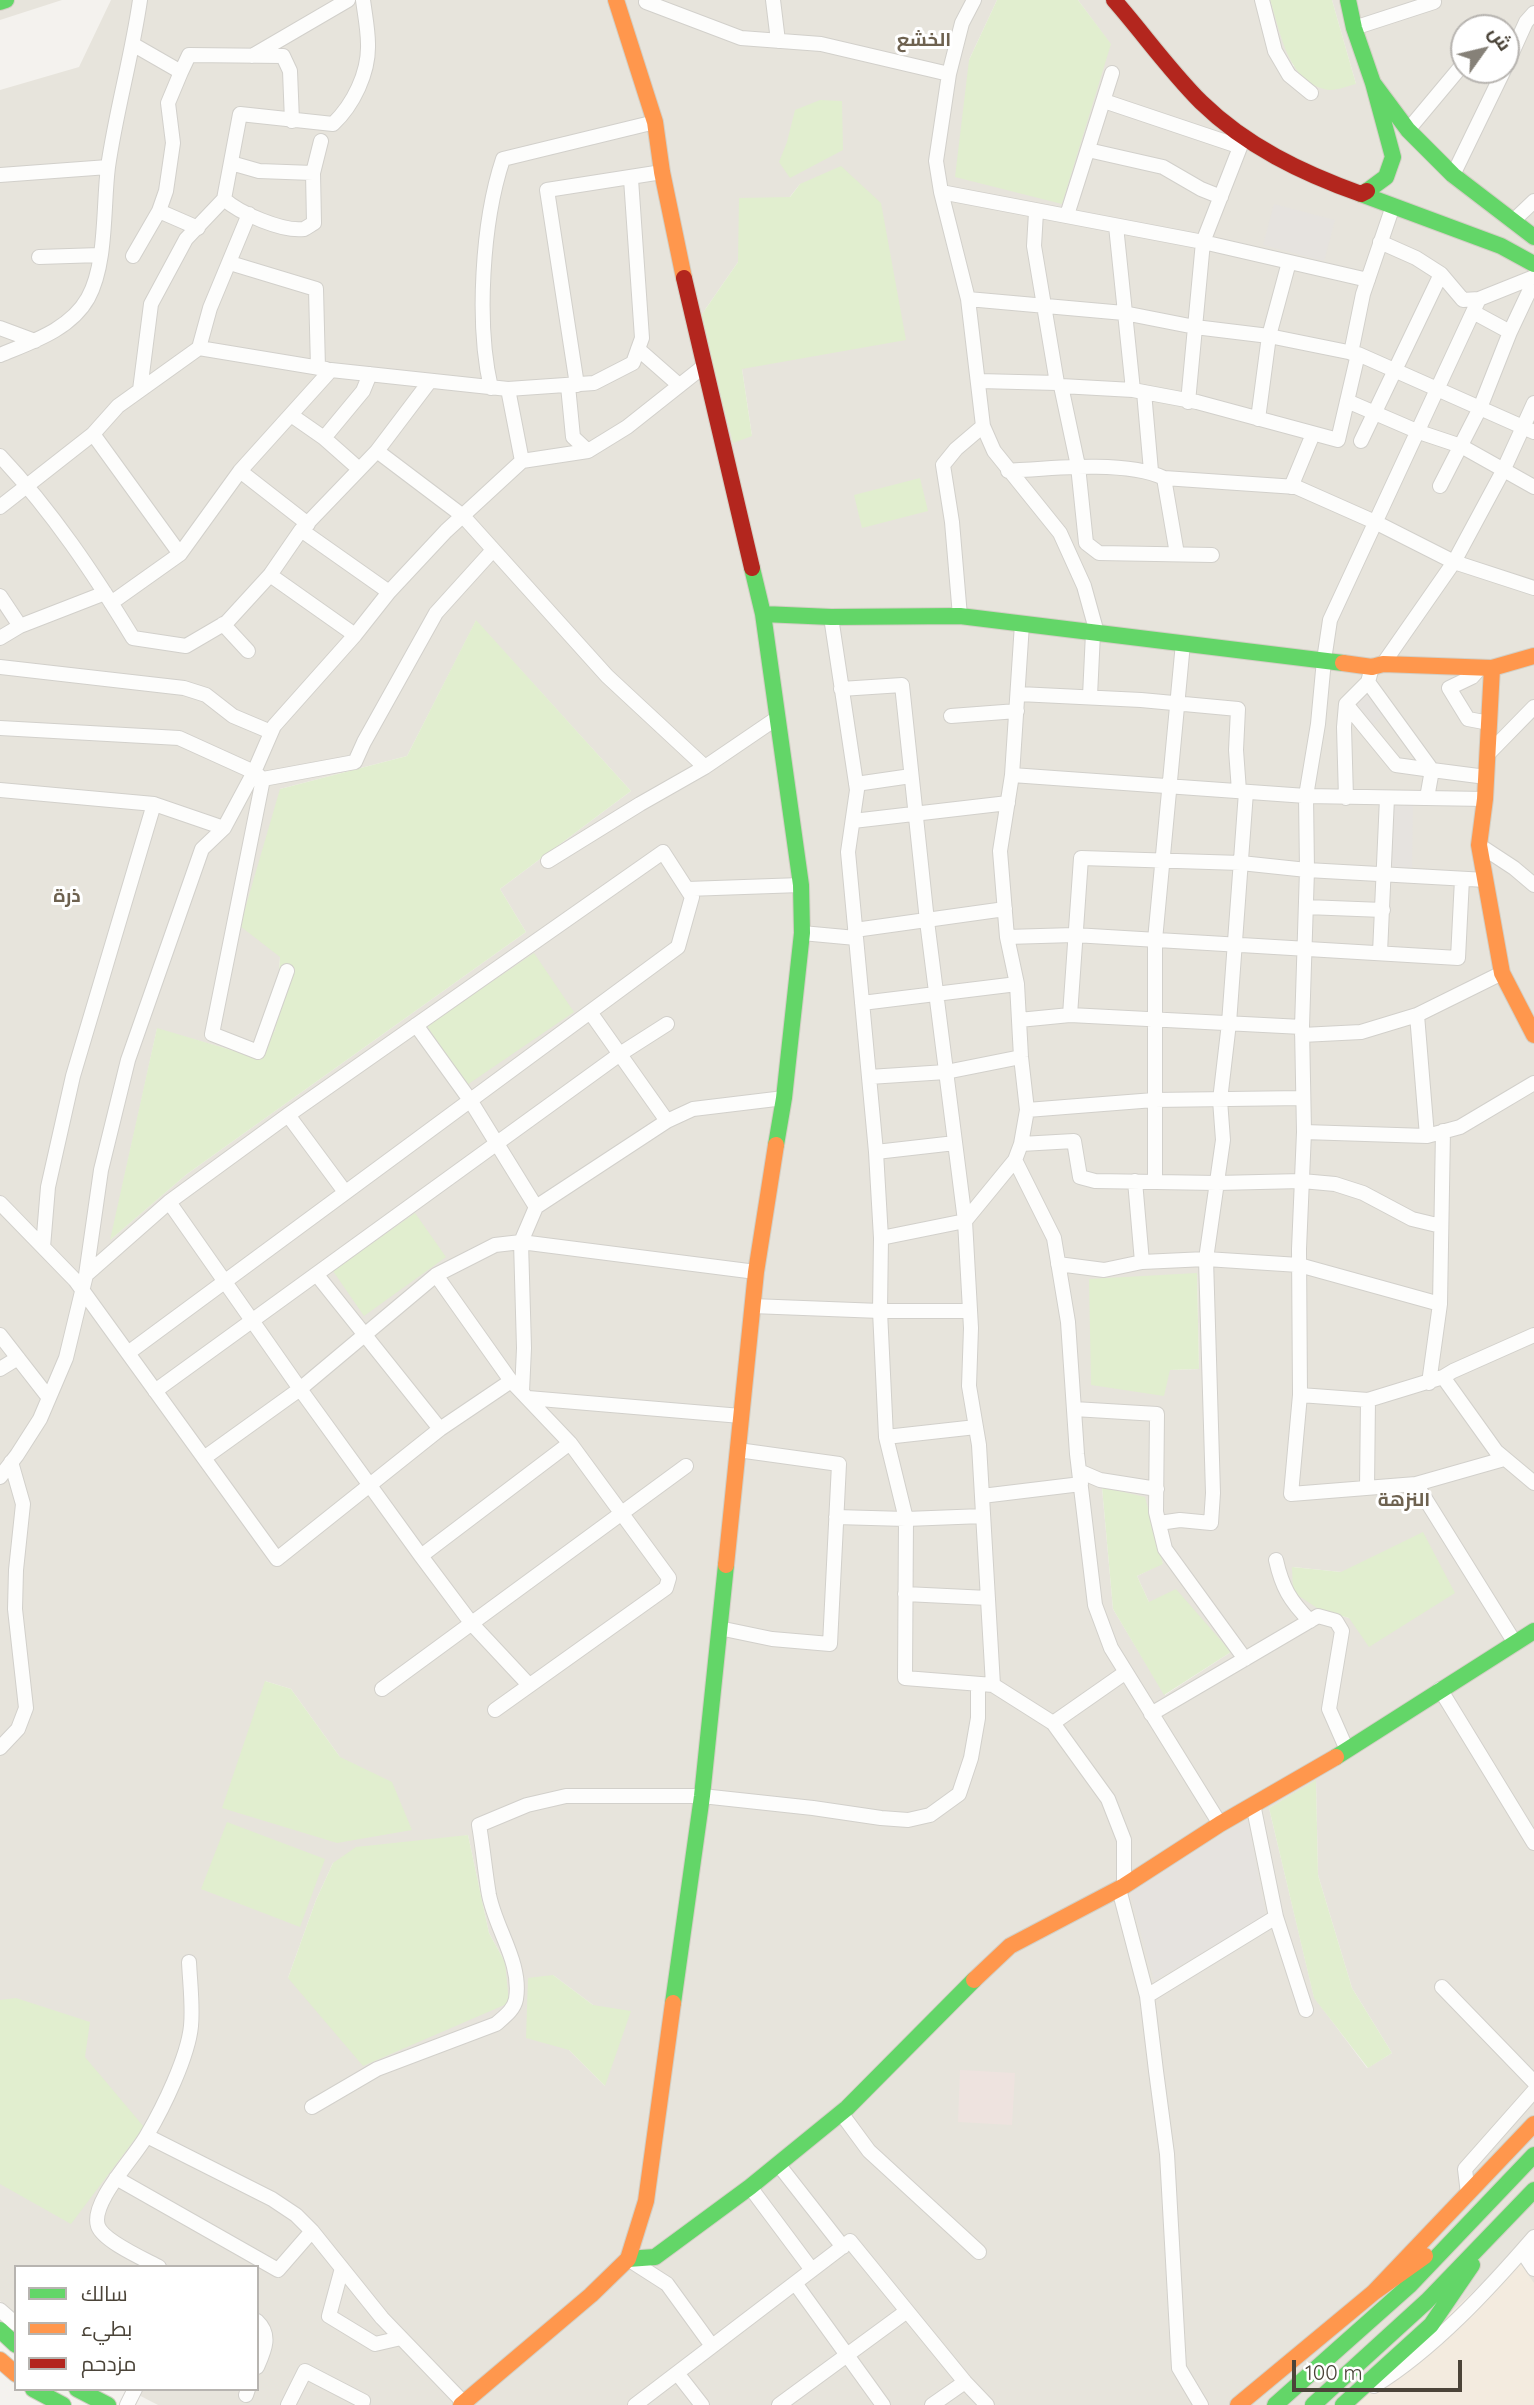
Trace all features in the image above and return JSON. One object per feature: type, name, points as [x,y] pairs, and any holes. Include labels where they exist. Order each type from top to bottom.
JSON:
[{"type":"main road","points":[[0,2],[6,0]]},
{"type":"main road","points":[[1114,0],[1202,103],[1241,142],[1321,180],[1501,246],[1534,264]]},
{"type":"main road","points":[[1122,0],[1132,20]]},
{"type":"main road","points":[[1348,0],[1382,122],[1393,150],[1391,166],[1385,180],[1377,188],[1361,194]]},
{"type":"main road","points":[[462,2404],[592,2295],[628,2259],[646,2201],[702,1796],[752,1306],[784,1098],[802,933],[801,885],[763,614],[704,366],[662,172],[655,122],[618,4]]},
{"type":"main road","points":[[1373,83],[1408,130],[1453,175],[1534,237]]},
{"type":"main road","points":[[763,614],[831,617],[960,616],[1324,660],[1374,671],[1486,668],[1534,656]]},
{"type":"main road","points":[[1486,668],[1488,754],[1479,845],[1502,973],[1532,1025]]},
{"type":"main road","points":[[628,2259],[655,2258],[750,2187],[841,2113],[1010,1946],[1122,1888],[1220,1824],[1347,1750],[1534,1631]]},
{"type":"main road","points":[[1373,2293],[1534,2124]]},
{"type":"main road","points":[[1275,2405],[1401,2294],[1534,2155]]},
{"type":"main road","points":[[1312,2405],[1340,2382],[1492,2236],[1534,2190]]},
{"type":"main road","points":[[1238,2405],[1373,2293],[1472,2222]]},
{"type":"main road","points":[[1344,2404],[1431,2325],[1492,2236]]},
{"type":"main road","points":[[0,2330],[14,2343]]},
{"type":"main road","points":[[0,2360],[14,2372]]},
{"type":"main road","points":[[81,2391],[108,2405]]},
{"type":"main road","points":[[38,2396],[63,2405]]},
{"type":"street","points":[[0,355],[35,341],[60,327],[88,298],[100,255],[108,167],[134,45],[140,0]]},
{"type":"street","points":[[251,57],[348,0]]},
{"type":"street","points":[[140,390],[151,304],[186,239],[224,199],[240,114],[333,124],[346,111],[359,86],[368,47],[363,0]]},
{"type":"street","points":[[774,0],[778,41]]},
{"type":"street","points":[[974,0],[962,23],[949,74],[936,161],[941,192],[968,299],[983,426],[994,451],[1008,471],[1060,533],[1084,586],[1095,633],[1090,696]]},
{"type":"street","points":[[1262,0],[1275,51],[1289,75],[1311,93]]},
{"type":"street","points":[[618,4],[648,1],[741,38],[821,44],[949,74]]},
{"type":"street","points":[[1354,28],[1434,2]]},
{"type":"street","points":[[1520,43],[1531,24]]},
{"type":"street","points":[[134,45],[181,72]]},
{"type":"street","points":[[133,256],[159,211],[166,191],[173,143],[168,103],[189,55],[282,56],[290,71],[292,121]]},
{"type":"street","points":[[1067,215],[1112,74]]},
{"type":"street","points":[[1408,130],[1450,80]]},
{"type":"street","points":[[1453,175],[1497,84]]},
{"type":"street","points":[[1104,101],[1241,142],[1203,242],[1188,402]]},
{"type":"street","points":[[491,388],[486,365],[483,306],[487,236],[496,180],[503,159],[655,122]]},
{"type":"street","points":[[224,199],[233,207],[279,226],[305,229],[314,223],[313,173],[321,141]]},
{"type":"street","points":[[1087,150],[1163,167],[1221,197]]},
{"type":"street","points":[[231,163],[259,171],[313,173]]},
{"type":"street","points":[[0,175],[108,167]]},
{"type":"street","points":[[588,451],[573,437],[573,385],[547,190],[631,179],[662,172]]},
{"type":"street","points":[[199,348],[325,369],[491,388],[594,383],[633,363],[642,338],[631,179]]},
{"type":"street","points":[[941,192],[1203,242],[1368,280]]},
{"type":"street","points":[[1513,221],[1534,201]]},
{"type":"street","points":[[979,380],[1138,391],[1338,440],[1347,401],[1363,294],[1394,206]]},
{"type":"street","points":[[159,211],[198,228]]},
{"type":"street","points":[[1036,212],[1034,246],[1042,305],[1078,466],[1086,543],[1099,553],[1212,555]]},
{"type":"street","points":[[0,507],[93,434],[118,406],[199,348],[210,308],[249,214]]},
{"type":"street","points":[[1116,226],[1124,313],[1138,391],[1177,554]]},
{"type":"street","points":[[1380,242],[1416,258],[1441,274],[1463,300],[1476,306],[1510,332]]},
{"type":"street","points":[[39,257],[100,255]]},
{"type":"street","points":[[1258,419],[1269,336],[1289,262]]},
{"type":"street","points":[[0,638],[20,626],[108,598],[180,554],[240,471],[291,415],[325,369],[317,289],[230,263]]},
{"type":"street","points":[[1361,441],[1441,274]]},
{"type":"street","points":[[1504,1459],[1416,1485],[1291,1494],[1300,1395],[1299,1265],[1304,1132],[1302,1031],[1307,870],[1306,796],[1318,724],[1330,620],[1476,306],[1534,279]]},
{"type":"street","points":[[1440,486],[1480,408],[1534,279]]},
{"type":"street","points":[[968,299],[1124,313],[1195,327],[1269,336],[1354,353],[1529,429]]},
{"type":"street","points":[[0,328],[35,341]]},
{"type":"street","points":[[638,349],[679,385]]},
{"type":"street","points":[[287,971],[258,1052],[212,1034],[258,776],[274,726],[355,635],[389,592],[446,531],[522,461],[588,451],[627,427],[704,366]]},
{"type":"street","points":[[324,438],[363,391],[370,374]]},
{"type":"street","points":[[0,456],[27,485],[108,598],[133,638],[186,646],[223,624],[270,575],[304,527],[377,451],[430,381]]},
{"type":"street","points":[[508,389],[522,461]]},
{"type":"street","points":[[1347,401],[1419,432],[1461,446],[1534,487]]},
{"type":"street","points":[[1346,798],[1346,704],[1374,671],[1454,562],[1529,429],[1534,403]]},
{"type":"street","points":[[291,415],[324,438],[359,469]]},
{"type":"street","points":[[960,616],[953,522],[943,465],[956,449],[983,426]]},
{"type":"street","points":[[93,434],[180,554]]},
{"type":"street","points":[[1291,487],[1313,434]]},
{"type":"street","points":[[377,451],[463,516],[607,676],[705,767]]},
{"type":"street","points":[[1008,471],[1078,466],[1291,487],[1375,522],[1454,562],[1534,588]]},
{"type":"street","points":[[240,471],[304,527],[389,592]]},
{"type":"street","points":[[0,728],[179,738],[258,776],[355,762],[364,741],[436,613],[493,550]]},
{"type":"street","points":[[270,575],[355,635]]},
{"type":"street","points":[[0,596],[20,626]]},
{"type":"street","points":[[831,617],[856,784],[848,852],[876,1152],[881,1238],[880,1311],[887,1437],[906,1519],[905,1678],[985,1684],[1053,1723],[1108,1799],[1124,1840],[1122,1888],[1147,1996],[1167,2154],[1179,2368],[1201,2405]]},
{"type":"street","points":[[223,624],[248,651]]},
{"type":"street","points":[[881,1238],[965,1221],[1015,1160],[1021,1144],[1027,1110],[1017,985],[1007,937],[1000,851],[1012,775],[1022,624]]},
{"type":"street","points":[[1155,1181],[1155,940],[1183,643]]},
{"type":"street","points":[[0,667],[184,688],[206,695],[233,716],[271,732]]},
{"type":"street","points":[[1486,668],[1449,688],[1468,719],[1489,723]]},
{"type":"street","points":[[1374,671],[1432,770],[1427,798]]},
{"type":"street","points":[[312,2107],[377,2069],[496,2024],[516,2003],[516,1971],[496,1923],[489,1895],[479,1825],[527,1805],[566,1796],[702,1796],[908,1821],[930,1815],[959,1794],[971,1758],[985,1684],[988,1598],[976,1427],[969,1386],[970,1311],[965,1221],[927,921],[902,685],[841,689]]},
{"type":"street","points":[[1019,694],[1090,696],[1238,709],[1236,750],[1243,792],[1241,863],[1229,1023],[1220,1100],[1223,1140],[1206,1259],[1213,1493],[1211,1523],[1180,1520],[1159,1523]]},
{"type":"street","points":[[1346,704],[1396,765],[1486,777]]},
{"type":"street","points":[[1488,754],[1534,707]]},
{"type":"street","points":[[951,716],[1017,711]]},
{"type":"street","points":[[548,861],[705,767],[777,718]]},
{"type":"street","points":[[1318,724],[1344,727]]},
{"type":"street","points":[[1012,775],[1306,796],[1485,799]]},
{"type":"street","points":[[0,1476],[40,1419],[66,1358],[86,1275],[101,1170],[128,1060],[202,849],[224,828],[258,776]]},
{"type":"street","points":[[856,784],[911,776]]},
{"type":"street","points":[[0,790],[154,804],[224,828]]},
{"type":"street","points":[[1380,953],[1387,798]]},
{"type":"street","points":[[853,821],[1008,803]]},
{"type":"street","points":[[43,1247],[48,1187],[72,1076],[154,804]]},
{"type":"street","points":[[1479,845],[1534,885]]},
{"type":"street","points":[[86,1275],[169,1202],[288,1115],[663,852],[692,897],[678,947],[128,1353]]},
{"type":"street","points":[[1070,1015],[1081,858],[1241,863],[1307,870],[1486,880]]},
{"type":"street","points":[[1007,937],[1074,935],[1458,958],[1462,879]]},
{"type":"street","points":[[687,889],[801,885]]},
{"type":"street","points":[[1306,907],[1383,910]]},
{"type":"street","points":[[802,933],[856,934],[1005,909]]},
{"type":"street","points":[[1019,1020],[1070,1015],[1229,1023],[1302,1031],[1362,1032],[1417,1015],[1502,973]]},
{"type":"street","points":[[862,1003],[1017,985]]},
{"type":"street","points":[[590,1012],[667,1121]]},
{"type":"street","points":[[1417,1015],[1427,1136]]},
{"type":"street","points":[[155,1391],[620,1054],[667,1024]]},
{"type":"street","points":[[416,1025],[470,1100],[536,1207]]},
{"type":"street","points":[[869,1077],[946,1072],[1021,1057]]},
{"type":"street","points":[[1304,1132],[1427,1136],[1460,1127],[1534,1083]]},
{"type":"street","points":[[520,1390],[523,1348],[521,1242],[536,1207],[667,1121],[693,1109],[784,1098]]},
{"type":"street","points":[[1027,1110],[1154,1100],[1303,1098]]},
{"type":"street","points":[[288,1115],[345,1192]]},
{"type":"street","points":[[1429,1383],[1440,1304],[1443,1131]]},
{"type":"street","points":[[1021,1144],[1074,1141],[1080,1177],[1095,1181],[1301,1181],[1335,1184],[1363,1193],[1412,1219],[1441,1226]]},
{"type":"street","points":[[876,1152],[955,1143]]},
{"type":"street","points":[[1015,1160],[1054,1238],[1068,1322],[1080,1478],[1095,1605],[1111,1648],[1220,1824]]},
{"type":"street","points":[[1135,1181],[1142,1262]]},
{"type":"street","points":[[169,1202],[421,1556],[472,1624],[529,1685]]},
{"type":"street","points":[[0,1203],[82,1290],[277,1559],[440,1429],[520,1390],[741,1416]]},
{"type":"street","points":[[204,1458],[300,1389],[436,1275],[495,1245],[521,1242],[756,1272]]},
{"type":"street","points":[[1058,1264],[1104,1270],[1142,1262],[1206,1259],[1299,1265],[1440,1304]]},
{"type":"street","points":[[317,1275],[440,1429]]},
{"type":"street","points":[[436,1275],[520,1390],[570,1443],[669,1578],[666,1588],[495,1710]]},
{"type":"street","points":[[752,1306],[970,1311]]},
{"type":"street","points":[[0,1335],[49,1398]]},
{"type":"street","points":[[1300,1395],[1368,1400],[1429,1383],[1534,1335]]},
{"type":"street","points":[[0,1369],[18,1358]]},
{"type":"street","points":[[1443,1377],[1496,1451],[1534,1483]]},
{"type":"street","points":[[1367,1488],[1368,1400]]},
{"type":"street","points":[[1074,1409],[1157,1414],[1159,1523],[1165,1549],[1245,1659]]},
{"type":"street","points":[[887,1437],[976,1427]]},
{"type":"street","points":[[421,1556],[570,1443]]},
{"type":"street","points":[[719,1628],[772,1639],[830,1644],[839,1464],[738,1450]]},
{"type":"street","points":[[0,1748],[18,1729],[26,1708],[15,1609],[23,1504],[11,1462]]},
{"type":"street","points":[[382,1689],[686,1466]]},
{"type":"street","points":[[982,1496],[1080,1478],[1157,1489]]},
{"type":"street","points":[[1416,1485],[1515,1643]]},
{"type":"street","points":[[836,1517],[906,1519],[983,1516]]},
{"type":"street","points":[[1276,1560],[1282,1586],[1310,1621]]},
{"type":"street","points":[[905,1594],[988,1598]]},
{"type":"street","points":[[1151,1714],[1318,1616],[1336,1621],[1342,1631],[1329,1709],[1347,1750]]},
{"type":"street","points":[[1053,1723],[1126,1672]]},
{"type":"street","points":[[1440,1689],[1534,1843]]},
{"type":"street","points":[[1253,1804],[1276,1917],[1306,2010]]},
{"type":"street","points":[[1147,1996],[1276,1917]]},
{"type":"street","points":[[156,2265],[103,2235],[97,2225],[97,2213],[116,2178],[147,2136],[180,2065],[191,2027],[189,1962]]},
{"type":"street","points":[[1442,1987],[1534,2082]]},
{"type":"street","points":[[1468,2194],[1465,2168],[1534,2091]]},
{"type":"street","points":[[841,2113],[869,2151],[979,2252]]},
{"type":"street","points":[[147,2136],[272,2199],[296,2215],[401,2338],[462,2404]]},
{"type":"street","points":[[778,2164],[843,2247]]},
{"type":"street","points":[[116,2178],[278,2270],[312,2231]]},
{"type":"street","points":[[750,2187],[813,2270]]},
{"type":"street","points":[[1344,2404],[1390,2375],[1448,2326],[1528,2253],[1534,2237]]},
{"type":"street","points":[[635,2405],[850,2241],[965,2382],[987,2405]]},
{"type":"street","points":[[1528,2253],[1534,2269]]},
{"type":"street","points":[[628,2259],[667,2284],[712,2346]]},
{"type":"street","points":[[342,2268],[329,2316],[375,2344],[401,2338]]},
{"type":"street","points":[[795,2283],[883,2405]]},
{"type":"street","points":[[0,2309],[14,2322]]},
{"type":"street","points":[[779,2405],[907,2311]]},
{"type":"street","points":[[259,2324],[265,2334],[266,2345],[259,2362]]},
{"type":"street","points":[[288,2405],[305,2371],[363,2401],[362,2405]]},
{"type":"street","points":[[677,2373],[702,2405]]},
{"type":"street","points":[[933,2405],[965,2382]]},
{"type":"shaded area","points":[[0,0],[62,0],[0,20]]},
{"type":"shaded area","points":[[111,0],[997,0],[969,60],[1111,45],[1078,0],[1270,0],[1293,66],[1356,84],[1332,0],[1534,0],[1534,2405],[158,2405],[131,2391],[259,2391],[259,2265],[14,2265],[14,2313],[0,2301],[0,90],[79,67]],"holes":[[[800,184],[742,369],[752,436],[700,317],[738,262]],[[476,621],[631,791],[500,889],[526,932],[187,1174],[111,1239],[157,1029],[238,1052],[275,1031],[280,957],[280,789],[407,756]],[[1197,1273],[1199,1369],[1170,1370]],[[1102,1487],[1163,1563],[1137,1576],[1149,1602],[1231,1652],[1165,1695],[1113,1609]],[[1293,1567],[1341,1572],[1349,1618],[1320,1610]],[[265,1681],[291,1689],[340,1757]],[[1316,1781],[1318,1875],[1352,1988],[1392,2053],[1367,2068],[1314,1997],[1269,1808]],[[468,1835],[489,1933],[505,1962],[288,1978],[316,1900],[333,1863]],[[553,1975],[593,2005],[605,2086],[569,2050]]]},
{"type":"shaded area","points":[[1274,204],[1335,220],[1324,261],[1263,245]]},
{"type":"shaded area","points":[[1371,690],[1387,712],[1369,728],[1352,707]]},
{"type":"shaded area","points":[[1392,801],[1413,802],[1412,870],[1389,869]]},
{"type":"shaded area","points":[[1248,1820],[1266,1915],[1154,1981],[1129,1890]]},
{"type":"shaded area","points":[[960,2070],[1015,2073],[1012,2125],[958,2122]]},
{"type":"shaded area","points":[[1514,2254],[1534,2283],[1534,2405],[1350,2405]]},
{"type":"green space","points":[[997,0],[1078,0],[1111,44],[1062,204],[955,177],[969,60]]},
{"type":"green space","points":[[1270,0],[1332,0],[1356,84],[1330,90],[1316,86],[1304,78],[1288,56]]},
{"type":"green space","points":[[820,100],[842,101],[843,150],[790,178],[779,162],[795,110]]},
{"type":"green space","points":[[841,166],[881,203],[906,340],[742,369],[752,436],[733,443],[700,317],[738,262],[739,198],[790,197],[800,184]]},
{"type":"green space","points":[[920,478],[928,511],[862,528],[854,495]]},
{"type":"green space","points":[[476,620],[631,791],[500,889],[526,932],[187,1174],[110,1240],[157,1028],[238,1052],[275,1031],[280,957],[240,926],[280,789],[407,756]]},
{"type":"green space","points":[[534,953],[574,1012],[467,1085],[427,1026]]},
{"type":"green space","points":[[415,1213],[446,1257],[364,1316],[333,1271]]},
{"type":"green space","points":[[1197,1273],[1199,1369],[1170,1370],[1164,1396],[1091,1385],[1089,1279]]},
{"type":"green space","points":[[1102,1487],[1145,1497],[1163,1564],[1137,1576],[1149,1602],[1176,1589],[1231,1652],[1164,1695],[1113,1609]]},
{"type":"green space","points":[[1423,1532],[1455,1593],[1369,1647],[1349,1618],[1320,1610],[1293,1592],[1292,1567],[1341,1572]]},
{"type":"green space","points":[[265,1681],[291,1689],[340,1757],[392,1782],[412,1830],[337,1843],[222,1808]]},
{"type":"green space","points":[[1316,1780],[1318,1875],[1352,1988],[1392,2053],[1368,2068],[1314,1998],[1269,1808]]},
{"type":"green space","points":[[227,1822],[325,1859],[300,1927],[201,1889]]},
{"type":"green space","points":[[468,1835],[489,1933],[505,1962],[509,2003],[363,2066],[288,1978],[316,1900],[333,1863],[356,1847]]},
{"type":"green space","points":[[553,1975],[593,2005],[631,2011],[605,2086],[569,2050],[526,2038],[528,1978]]},
{"type":"green space","points":[[16,1998],[90,2022],[85,2057],[144,2127],[71,2224],[0,2184],[0,2000]]},
{"type":"traffic: fast","points":[[0,2],[6,0]]},
{"type":"traffic: fast","points":[[1348,0],[1354,28],[1373,83],[1408,130],[1453,175],[1534,237]]},
{"type":"traffic: fast","points":[[1367,191],[1386,177],[1393,157],[1373,83]]},
{"type":"traffic: fast","points":[[1361,194],[1501,246],[1534,264]]},
{"type":"traffic: fast","points":[[752,568],[763,614],[801,885],[802,933],[784,1098],[776,1145]]},
{"type":"traffic: fast","points":[[763,614],[831,617],[960,616],[1343,663]]},
{"type":"traffic: fast","points":[[673,2003],[702,1796],[726,1565]]},
{"type":"traffic: fast","points":[[1336,1757],[1534,1631]]},
{"type":"traffic: fast","points":[[628,2259],[655,2257],[750,2187],[847,2108],[974,1980]]},
{"type":"traffic: fast","points":[[1275,2405],[1410,2285],[1534,2155]]},
{"type":"traffic: fast","points":[[1313,2405],[1427,2301],[1534,2190]]},
{"type":"traffic: fast","points":[[1343,2405],[1431,2325],[1472,2265]]},
{"type":"traffic: fast","points":[[0,2330],[14,2343]]},
{"type":"traffic: fast","points":[[37,2391],[63,2405]]},
{"type":"traffic: fast","points":[[81,2391],[108,2405]]},
{"type":"traffic: slow","points":[[616,0],[655,122],[662,172],[684,278]]},
{"type":"traffic: slow","points":[[1343,663],[1372,667],[1383,664],[1492,668],[1534,656]]},
{"type":"traffic: slow","points":[[1492,668],[1485,799],[1479,845],[1502,973],[1534,1035]]},
{"type":"traffic: slow","points":[[726,1565],[756,1272],[776,1145]]},
{"type":"traffic: slow","points":[[974,1980],[1010,1946],[1124,1886],[1220,1824],[1336,1757]]},
{"type":"traffic: slow","points":[[461,2405],[591,2295],[628,2259],[646,2201],[673,2003]]},
{"type":"traffic: slow","points":[[1238,2405],[1373,2293],[1534,2124]]},
{"type":"traffic: slow","points":[[1373,2293],[1425,2256]]},
{"type":"traffic: slow","points":[[0,2360],[14,2372]]},
{"type":"traffic: jam","points":[[1114,0],[1189,90],[1218,118],[1256,145],[1296,167],[1361,194],[1367,191]]},
{"type":"traffic: jam","points":[[684,278],[752,568]]},
{"type":"district","name":"الخشع","points":[[924,40]]},
{"type":"district","name":"ذرة","points":[[67,896]]},
{"type":"district","name":"النزهة","points":[[1404,1500]]}]
